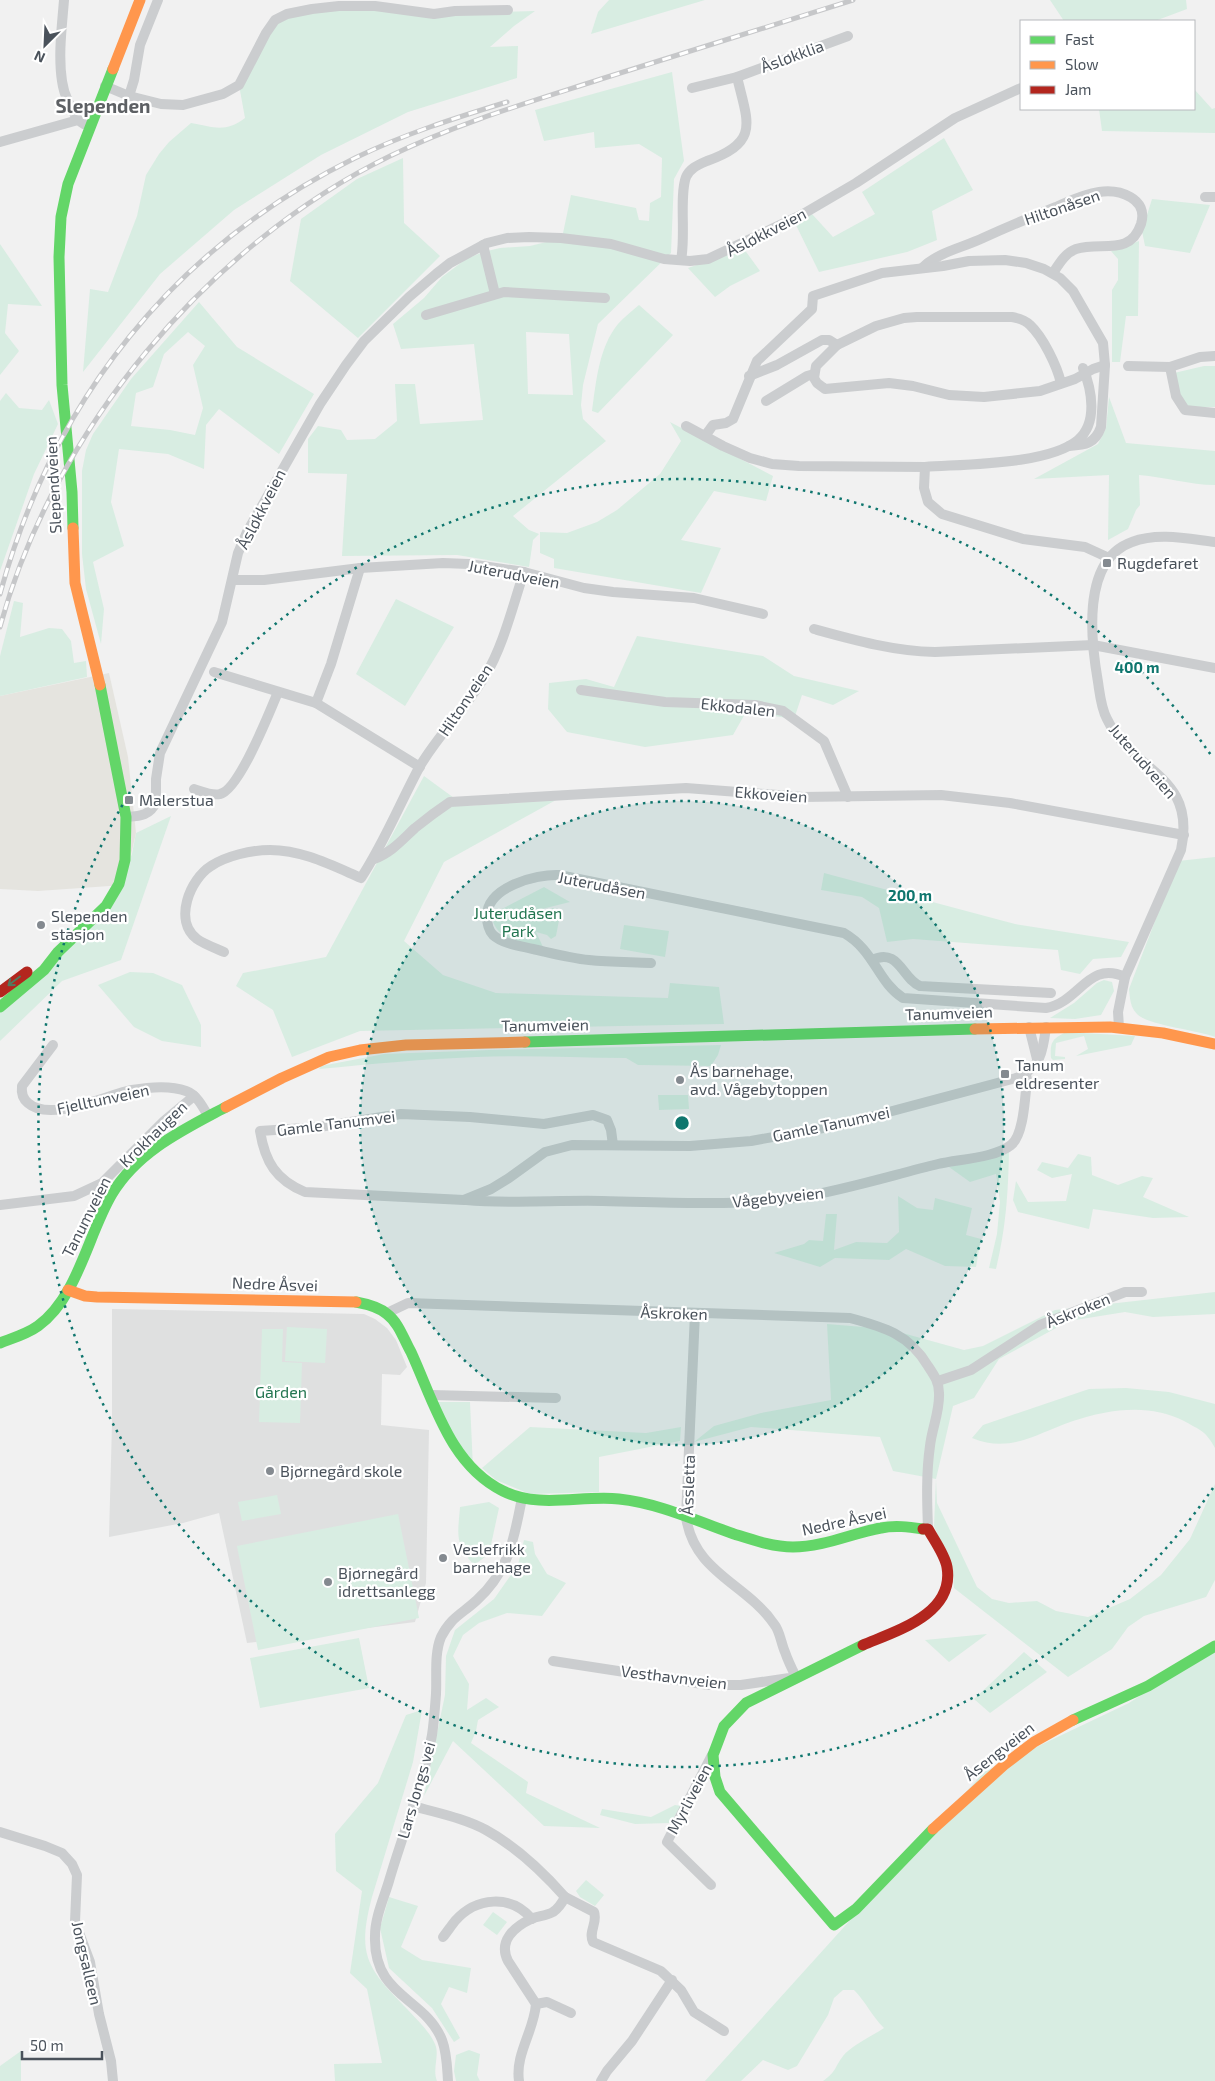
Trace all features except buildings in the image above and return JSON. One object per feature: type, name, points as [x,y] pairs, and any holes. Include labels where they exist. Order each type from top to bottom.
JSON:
[{"type":"main road","name":"Slependveien","points":[[0,1007],[44,970],[58,952],[100,913],[115,892],[125,860],[126,817],[106,716],[75,583],[71,478],[62,385],[59,276],[61,218],[68,184],[140,0]]},
{"type":"main road","name":"Slependveien","points":[[0,992],[58,952]]},
{"type":"main road","name":"Tanumveien","points":[[0,1343],[27,1332],[56,1308],[68,1290],[112,1194],[127,1174],[159,1144],[208,1116],[314,1062],[345,1053],[380,1047],[1046,1026],[1119,1027],[1163,1033],[1215,1044]]},
{"type":"main road","name":"Nedre Åsvei","points":[[68,1290],[85,1296],[97,1297],[246,1298],[355,1303],[376,1307],[387,1313],[398,1328],[463,1459],[486,1480],[502,1490],[522,1498],[532,1500],[618,1499],[636,1502],[760,1542],[791,1547],[811,1547],[894,1526],[928,1529]]},
{"type":"main road","points":[[712,1754],[724,1726],[746,1703],[796,1677],[911,1624],[933,1609],[942,1596],[947,1582],[947,1566],[928,1529]]},
{"type":"main road","name":"Åsengveien","points":[[712,1754],[715,1777],[720,1792],[834,1925],[856,1910],[921,1840],[1004,1765],[1034,1742],[1083,1714],[1148,1686],[1215,1646]]},
{"type":"street","points":[[64,0],[61,41],[62,81],[68,102],[78,120],[89,127]]},
{"type":"street","points":[[129,96],[140,45],[158,0]]},
{"type":"street","points":[[105,86],[129,96],[161,104],[182,105],[222,94],[239,85],[266,33],[275,20],[287,14],[339,6],[375,6],[434,14],[455,11],[508,10]]},
{"type":"street","name":"Åsløkklia","points":[[692,88],[737,77],[848,36]]},
{"type":"street","points":[[681,260],[684,245],[686,176],[691,169],[733,150],[740,144],[746,134],[744,109],[737,77]]},
{"type":"street","name":"Åsløkkveien","points":[[126,817],[144,815],[154,807],[160,753],[222,622],[238,553],[251,525],[320,404],[354,354],[364,341],[415,291],[450,263],[483,244],[507,238],[561,238],[611,244],[664,259],[708,259],[803,214],[856,183],[955,118],[1020,88]]},
{"type":"street","points":[[0,142],[78,120]]},
{"type":"street","name":"Hiltonåsen","points":[[922,268],[936,258],[1012,224],[1091,193],[1107,191],[1124,194],[1138,203],[1142,209],[1141,223],[1135,237],[1130,242],[1122,245],[1076,250],[1059,263],[1053,273]]},
{"type":"street","points":[[483,244],[495,294]]},
{"type":"street","name":"Hiltonåsen","points":[[705,436],[713,425],[726,423],[733,419],[749,376],[760,356],[812,310],[813,296],[882,273],[994,259],[1026,263],[1053,273],[1073,291],[1091,319],[1103,343],[1105,365],[1102,417],[1098,435],[1085,445],[1069,446]]},
{"type":"street","points":[[426,315],[495,294],[515,291],[605,298]]},
{"type":"street","points":[[1061,383],[1057,368],[1033,328],[1026,322],[1012,317],[904,318],[876,326],[837,345],[816,366],[814,374],[817,383],[825,389],[890,383],[971,398],[1030,392],[1075,379],[1088,368],[1105,365]]},
{"type":"street","points":[[749,376],[777,365],[822,340],[829,340],[837,345]]},
{"type":"street","points":[[1128,366],[1170,367],[1200,357],[1215,356]]},
{"type":"street","points":[[1170,367],[1176,396],[1184,410],[1215,413]]},
{"type":"street","name":"Hiltonåsen","points":[[686,426],[750,458],[772,464],[925,467],[1022,459],[1055,452],[1069,446],[1082,435],[1089,421],[1088,368]]},
{"type":"street","points":[[766,401],[806,376],[814,374]]},
{"type":"street","points":[[925,467],[924,488],[928,502],[942,514],[1023,539],[1085,547],[1109,558],[1131,542],[1150,538],[1175,538],[1215,542]]},
{"type":"street","name":"Juterudveien","points":[[1109,558],[1099,580],[1093,605],[1093,645],[1103,711],[1108,722],[1126,745],[1154,770],[1177,797],[1182,809],[1184,835],[1173,869],[1125,977],[1119,1006],[1119,1027]]},
{"type":"street","name":"Juterudveien","points":[[233,580],[264,580],[360,568],[460,564],[492,566],[524,572],[584,588],[694,598],[763,614]]},
{"type":"street","points":[[316,703],[331,664],[360,568]]},
{"type":"street","name":"Hiltonveien","points":[[224,952],[196,938],[184,918],[184,908],[201,875],[216,863],[253,851],[292,851],[361,878],[374,858],[429,751],[486,674],[496,653],[524,572]]},
{"type":"street","points":[[814,629],[865,643],[912,651],[935,652],[1093,645],[1215,668]]},
{"type":"street","points":[[214,672],[316,703],[420,767]]},
{"type":"street","name":"Ekkodalen","points":[[581,690],[665,702],[754,705],[783,711],[824,741],[848,797]]},
{"type":"street","points":[[194,789],[222,794],[232,785],[251,750],[278,692]]},
{"type":"street","name":"Ekkoveien","points":[[374,858],[383,856],[393,849],[440,808],[450,802],[463,800],[534,799],[686,788],[803,797],[941,795],[968,797],[1010,802],[1184,835]]},
{"type":"street","name":"Juterudåsen","points":[[650,963],[587,960],[513,945],[492,934],[487,924],[487,912],[493,898],[500,892],[542,875],[559,875],[844,933],[863,947],[892,991],[903,998],[915,1000],[1046,1008],[1057,1006],[1067,1000],[1095,975],[1115,972],[1125,977]]},
{"type":"street","points":[[872,960],[884,956],[892,959],[900,965],[912,981],[920,986],[1051,993]]},
{"type":"street","points":[[1026,1074],[1032,1069],[1037,1059],[1043,1053],[1046,1026]]},
{"type":"street","points":[[1029,1027],[1037,1059]]},
{"type":"street","name":"Fjelltunveien","points":[[53,1045],[22,1086],[21,1092],[24,1100],[39,1110],[62,1109],[131,1090],[154,1087],[187,1091],[194,1096]]},
{"type":"street","name":"Gamle Tanumvei","points":[[613,1145],[611,1130],[607,1120],[593,1115],[544,1124],[470,1117],[402,1114],[318,1127],[260,1131],[263,1147],[270,1164],[278,1176],[290,1186],[305,1192],[464,1200],[491,1189],[545,1152],[572,1145],[690,1146],[750,1141],[840,1125],[982,1088],[1026,1074]]},
{"type":"street","name":"Vågebyveien","points":[[464,1200],[494,1203],[571,1201],[725,1203],[801,1197],[850,1187],[934,1165],[988,1154],[1005,1149],[1013,1144],[1022,1122],[1026,1074]]},
{"type":"street","points":[[194,1096],[208,1116]]},
{"type":"street","name":"Krokhaugen","points":[[0,1205],[74,1196],[102,1183],[164,1121],[194,1096]]},
{"type":"street","name":"Åskroken","points":[[387,1313],[408,1303],[850,1318],[876,1325],[907,1340],[924,1358],[938,1381],[971,1370],[1040,1325],[1125,1292],[1142,1292]]},
{"type":"street","name":"Åssletta","points":[[695,1314],[686,1517],[691,1537],[698,1552],[713,1568],[755,1603],[775,1624],[796,1677]]},
{"type":"street","points":[[928,1529],[927,1473],[930,1444],[939,1402],[938,1381]]},
{"type":"street","points":[[430,1395],[556,1398]]},
{"type":"street","name":"Lars Jongs vei","points":[[448,2081],[446,2051],[442,2039],[426,2018],[383,1975],[376,1951],[375,1934],[379,1913],[413,1806],[432,1736],[440,1640],[447,1625],[457,1614],[476,1601],[495,1582],[509,1552],[522,1498]]},
{"type":"street","name":"Vesthavnveien","points":[[552,1661],[709,1685],[741,1685],[796,1677]]},
{"type":"street","name":"Myrliveien","points":[[710,1885],[667,1842],[712,1754]]},
{"type":"street","points":[[413,1806],[485,1829],[522,1854],[565,1896],[594,1912],[595,1921],[590,1933],[593,1942],[661,1971],[681,1990],[694,2012],[724,2031]]},
{"type":"street","name":"Jongsalleen","points":[[0,1832],[45,1846],[62,1854],[72,1864],[77,1876],[75,1922],[90,1962],[98,2014],[111,2061],[113,2081]]},
{"type":"street","points":[[519,2081],[518,2068],[520,2057],[531,2030],[536,2004],[504,1953],[504,1946],[512,1931],[532,1919],[552,1912],[559,1907],[565,1896]]},
{"type":"street","points":[[443,1937],[455,1920],[469,1909],[484,1903],[503,1900],[525,1911],[532,1919]]},
{"type":"street","points":[[601,2081],[632,2041],[672,1980]]},
{"type":"street","points":[[536,2004],[547,2002],[571,2013]]},
{"type":"shaded area","points":[[109,673],[128,757],[136,833],[124,885],[38,891],[0,889],[0,696]]},
{"type":"shaded area","name":"Bjørnegård skole","points":[[112,1309],[364,1314],[387,1328],[396,1340],[407,1367],[400,1375],[382,1374],[381,1425],[429,1430],[426,1583],[415,1622],[247,1643],[219,1513],[183,1523],[109,1537]]},
{"type":"green space","points":[[609,0],[705,0],[591,34],[598,12]]},
{"type":"green space","points":[[1050,0],[1186,0],[1187,9],[1158,20],[1063,20]]},
{"type":"green space","points":[[339,6],[434,14],[535,11],[490,47],[518,46],[517,78],[408,112],[321,155],[234,210],[160,274],[83,372],[90,289],[108,292],[137,216],[146,175],[159,154],[169,142],[191,123],[219,128],[232,126],[245,118],[239,85],[275,20]]},
{"type":"green space","points":[[672,72],[684,161],[674,179],[671,253],[598,324],[583,385],[581,405],[583,419],[606,441],[513,516],[529,530],[539,534],[533,540],[529,567],[457,555],[342,556],[347,474],[308,473],[308,439],[318,426],[341,430],[347,440],[375,439],[397,421],[395,384],[415,384],[420,424],[483,420],[474,344],[401,349],[393,324],[424,298],[442,277],[466,259],[500,248],[530,246],[562,238],[571,195],[636,208],[639,220],[649,221],[650,203],[661,197],[662,158],[639,144],[595,148],[594,132],[544,141],[535,110]],"holes":[[[526,332],[569,334],[573,395],[528,394]]]},
{"type":"green space","points":[[1195,90],[1212,109],[1215,108],[1215,133],[1102,131],[1099,110],[1195,110]]},
{"type":"green space","points":[[944,138],[973,190],[932,211],[937,240],[907,252],[819,272],[795,223],[812,214],[833,237],[875,214],[862,192]]},
{"type":"green space","points":[[403,158],[404,223],[440,256],[358,338],[290,281],[301,219],[357,179]]},
{"type":"green space","points":[[1152,199],[1210,205],[1190,253],[1145,246],[1142,231]]},
{"type":"green space","points":[[1139,241],[1138,316],[1126,316],[1120,362],[1112,362],[1112,290],[1118,280],[1118,259],[1111,251]]},
{"type":"green space","points":[[0,244],[42,306],[8,304],[5,333],[19,351],[0,375]]},
{"type":"green space","points":[[744,249],[760,271],[730,286],[715,297],[688,268]]},
{"type":"green space","points":[[199,302],[237,347],[314,394],[279,454],[219,409],[206,425],[204,469],[168,454],[119,449],[111,502],[124,546],[93,562],[104,609],[101,644],[86,589],[82,554],[82,471],[86,450],[93,434],[131,379]],"holes":[[[188,332],[205,346],[193,365],[203,408],[195,435],[131,426],[136,393],[153,387],[164,354]]]},
{"type":"green space","points":[[639,305],[673,335],[598,413],[592,411],[599,365],[606,343],[618,324]]},
{"type":"green space","points":[[1204,366],[1215,366],[1215,407],[1190,407],[1178,399],[1174,373]]},
{"type":"green space","points":[[6,393],[19,408],[42,410],[49,400],[58,424],[34,474],[0,571],[0,401]]},
{"type":"green space","points":[[1109,397],[1126,443],[1215,451],[1215,485],[1139,475],[1140,505],[1128,529],[1108,540],[1109,475],[1034,479],[1098,444],[1106,428]]},
{"type":"green space","points":[[670,422],[773,476],[766,501],[714,491],[681,540],[721,548],[701,593],[554,568],[554,559],[540,553],[540,532],[567,533],[597,522],[617,510],[660,474],[681,441]]},
{"type":"green space","points":[[396,599],[454,627],[405,706],[356,674]]},
{"type":"green space","points":[[14,601],[23,603],[20,637],[49,628],[62,629],[71,641],[74,663],[86,661],[87,677],[0,696],[0,656]]},
{"type":"green space","points":[[637,636],[763,656],[794,676],[859,691],[833,705],[802,695],[794,719],[746,712],[733,735],[645,747],[567,732],[548,709],[549,683],[586,679],[614,687]]},
{"type":"green space","points":[[424,776],[465,806],[556,800],[444,862],[404,941],[443,975],[496,993],[668,998],[670,983],[719,987],[724,1024],[360,1031],[292,1057],[273,1010],[236,986],[243,973],[326,957]]},
{"type":"green space","points":[[171,816],[121,960],[62,981],[0,1041],[0,1012],[108,910],[132,854],[136,833]]},
{"type":"green space","points":[[1215,857],[1215,1037],[1142,1018],[1133,1008],[1129,989],[1178,861]]},
{"type":"green space","points":[[824,873],[1015,924],[1129,942],[1121,957],[1093,959],[1080,974],[1061,970],[1058,950],[913,939],[887,942],[879,908],[862,897],[821,890]]},
{"type":"green space","name":"Juterudåsen Park","points":[[544,887],[570,902],[542,909],[540,916],[550,918],[552,908],[561,910],[556,936],[551,939],[547,935],[536,932],[544,949],[520,943],[500,933],[492,919],[498,919],[500,910]]},
{"type":"green space","points":[[624,925],[669,931],[665,957],[620,949]]},
{"type":"green space","points":[[130,972],[153,973],[182,985],[201,1025],[201,1047],[162,1041],[134,1027],[98,985]]},
{"type":"green space","points":[[1104,980],[1112,982],[1114,991],[1101,1015],[1075,1019],[1050,1018],[1074,1003],[1097,983]]},
{"type":"green space","points":[[1066,1032],[1135,1036],[1131,1045],[1076,1056],[1088,1049],[1084,1036],[1056,1043],[1055,1056],[1065,1057],[1065,1059],[1053,1060],[1051,1053],[1053,1042]]},
{"type":"green space","points":[[721,1045],[718,1055],[711,1066],[638,1065],[626,1058],[514,1056],[437,1059],[319,1069],[321,1066],[384,1054]]},
{"type":"green space","points":[[658,1095],[688,1095],[689,1109],[659,1110]]},
{"type":"green space","points":[[1009,1152],[1006,1211],[996,1269],[989,1268],[997,1234],[1000,1202],[996,1174],[970,1182],[949,1167]]},
{"type":"green space","points":[[1078,1154],[1091,1157],[1092,1175],[1118,1185],[1142,1176],[1153,1178],[1143,1197],[1189,1217],[1153,1218],[1093,1209],[1089,1229],[1018,1212],[1013,1200],[1016,1181],[1028,1202],[1066,1201],[1072,1174],[1052,1178],[1037,1170],[1042,1162],[1068,1168]]},
{"type":"green space","points":[[898,1196],[917,1208],[933,1210],[935,1198],[972,1208],[966,1235],[981,1239],[976,1267],[945,1266],[906,1249],[889,1260],[835,1258],[820,1267],[774,1253],[804,1244],[809,1240],[823,1241],[826,1214],[837,1214],[834,1250],[856,1242],[887,1243],[899,1232]]},
{"type":"green space","points":[[1215,1292],[1215,1314],[1153,1317],[1125,1312],[1069,1321],[999,1359],[974,1398],[953,1406],[936,1479],[893,1471],[880,1437],[751,1427],[694,1442],[714,1426],[761,1413],[831,1400],[827,1324],[888,1329],[964,1350],[983,1346],[1055,1310]]},
{"type":"green space","points":[[287,1327],[327,1329],[325,1363],[285,1361]]},
{"type":"green space","name":"Gården","points":[[262,1329],[283,1329],[282,1362],[302,1363],[300,1423],[259,1422]]},
{"type":"green space","points":[[1126,1388],[1169,1392],[1215,1404],[1215,1448],[1205,1434],[1184,1421],[1171,1415],[1143,1410],[1101,1413],[1012,1443],[999,1444],[972,1438],[983,1425],[1089,1389]]},
{"type":"green space","points":[[433,1402],[470,1402],[473,1468]]},
{"type":"green space","points":[[530,1427],[646,1433],[681,1427],[680,1441],[599,1457],[599,1492],[530,1494],[496,1480],[482,1468]]},
{"type":"green space","points":[[936,1479],[937,1503],[977,1587],[992,1599],[1009,1603],[1037,1601],[1056,1611],[1088,1617],[1130,1599],[1161,1575],[1190,1539],[1215,1484],[1215,1580],[1206,1597],[1144,1616],[1128,1627],[1112,1649],[1068,1677],[954,1588],[953,1574],[934,1526]]},
{"type":"green space","points":[[277,1495],[281,1514],[242,1521],[238,1502]]},
{"type":"green space","points":[[489,1502],[499,1508],[489,1554],[474,1565],[460,1545],[458,1532],[460,1507]]},
{"type":"green space","name":"Bjørnegård idrettsanlegg","points":[[398,1514],[419,1618],[258,1650],[237,1546]]},
{"type":"green space","points":[[524,1540],[533,1542],[535,1554],[547,1574],[566,1583],[542,1616],[507,1613],[479,1623],[463,1635],[453,1656],[469,1684],[467,1710],[486,1698],[499,1707],[478,1720],[471,1743],[528,1782],[526,1793],[600,1828],[544,1826],[453,1741],[424,1796],[445,1695],[446,1656],[455,1630],[494,1599],[518,1565]]},
{"type":"green space","points":[[987,1634],[949,1662],[925,1640]]},
{"type":"green space","points":[[359,1638],[369,1688],[260,1708],[250,1658]]},
{"type":"green space","points":[[1215,1646],[1215,2081],[823,2081],[833,2072],[847,2052],[884,2028],[854,1990],[843,1990],[834,1998],[828,2015],[797,2066],[788,2070],[763,2060],[741,2081],[705,2081],[984,1772],[1129,1703]]},
{"type":"green space","points":[[1024,1652],[1047,1672],[990,1713],[974,1699]]},
{"type":"green space","points":[[422,1710],[413,1762],[372,1897],[365,1934],[369,1961],[375,1972],[423,2026],[435,2044],[437,2053],[435,2072],[437,2081],[335,2081],[334,2064],[382,2063],[367,1989],[350,1973],[362,1891],[336,1871],[335,1834],[378,1783],[406,1715]]},
{"type":"green space","points":[[675,1805],[681,1806],[670,1823],[635,1824],[600,1815],[602,1809],[651,1817]]},
{"type":"green space","points":[[586,1880],[604,1895],[595,1906],[580,1897],[576,1891]]},
{"type":"green space","points":[[389,1897],[418,1906],[401,1947],[422,1960],[471,1968],[467,1993],[449,1987],[441,2004],[460,2038],[454,2042],[432,2008],[389,1968],[380,1928]]},
{"type":"green space","points":[[493,1912],[507,1922],[497,1935],[483,1925]]},
{"type":"green space","points":[[469,2050],[480,2054],[477,2075],[480,2081],[456,2081],[454,2071],[456,2055]]},
{"type":"green space","points":[[21,2051],[21,2081],[0,2081],[0,2066]]},
{"type":"railway","points":[[0,627],[25,554],[58,483],[99,415],[147,351],[201,292],[260,240],[323,194],[390,156],[442,133],[548,96],[853,0]]},
{"type":"railway","points":[[0,594],[23,523],[52,457],[88,394],[130,337],[177,284],[231,236],[290,194],[355,158],[411,134],[507,102]]},
{"type":"traffic: fast","points":[[73,528],[72,492],[62,385],[59,257],[61,217],[68,184],[113,69]]},
{"type":"traffic: fast","points":[[0,1007],[44,970],[58,952],[106,906],[119,884],[125,860],[126,817],[100,685]]},
{"type":"traffic: fast","points":[[525,1042],[975,1029]]},
{"type":"traffic: fast","points":[[0,1343],[25,1334],[52,1314],[73,1282],[112,1194],[135,1166],[148,1154],[178,1133],[226,1107]]},
{"type":"traffic: fast","points":[[356,1302],[380,1309],[395,1322],[411,1352],[436,1411],[457,1449],[485,1480],[503,1491],[531,1499],[605,1498],[634,1501],[677,1513],[748,1539],[786,1547],[816,1545],[886,1527],[923,1529]]},
{"type":"traffic: fast","points":[[863,1645],[746,1703],[724,1726],[713,1755],[715,1777],[720,1792],[834,1925],[856,1909],[933,1829]]},
{"type":"traffic: fast","points":[[1073,1720],[1148,1686],[1215,1646]]},
{"type":"traffic: slow","points":[[113,69],[140,0]]},
{"type":"traffic: slow","points":[[73,528],[75,583],[100,685]]},
{"type":"traffic: slow","points":[[975,1029],[1110,1027],[1163,1033],[1215,1044]]},
{"type":"traffic: slow","points":[[226,1107],[282,1078],[329,1057],[360,1050],[406,1045],[525,1042]]},
{"type":"traffic: slow","points":[[68,1290],[85,1296],[97,1297],[356,1302]]},
{"type":"traffic: slow","points":[[933,1829],[1004,1765],[1034,1742],[1073,1720]]},
{"type":"traffic: jam","points":[[0,992],[27,972]]},
{"type":"traffic: jam","points":[[863,1645],[906,1627],[933,1609],[942,1597],[947,1583],[946,1562],[928,1529],[923,1529]]},
{"type":"place","name":"Rugdefaret","points":[[1107,563]]},
{"type":"place","name":"Malerstua","points":[[129,800]]},
{"type":"place","name":"Slependen stasjon","points":[[41,925]]},
{"type":"place","name":"Tanum eldresenter","points":[[1005,1074]]},
{"type":"place","name":"Ås barnehage, avd. Vågebytoppen","points":[[680,1080]]},
{"type":"place","name":"Bjørnegård skole","points":[[270,1471]]},
{"type":"place","name":"Veslefrikk barnehage","points":[[443,1558]]},
{"type":"place","name":"Bjørnegård idrettsanlegg","points":[[328,1582]]},
{"type":"district","name":"Slependen","points":[[103,106]]}]
